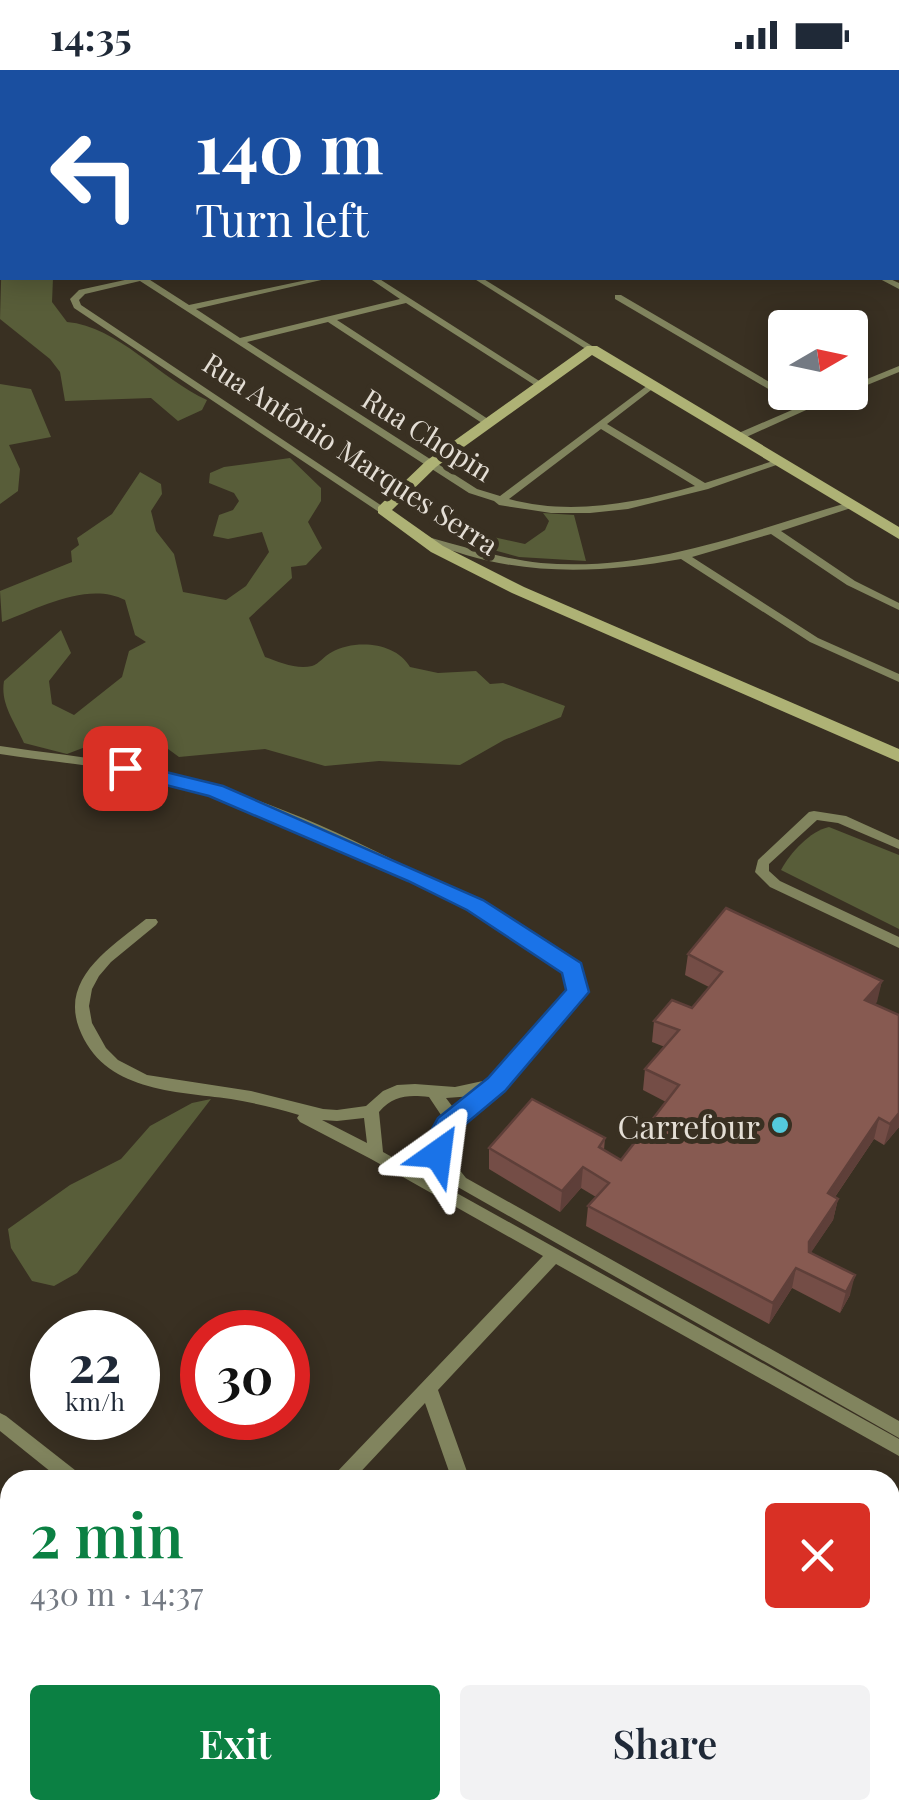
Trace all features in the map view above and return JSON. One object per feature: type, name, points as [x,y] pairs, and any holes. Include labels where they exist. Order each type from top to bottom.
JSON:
[{"type":"street","name":"Rua Antônio Marques Serra","points":[[133,280],[82,292],[75,296],[77,306],[422,538],[518,590],[899,756]]},
{"type":"street","name":"Rua Chopin","points":[[145,280],[431,464],[499,502],[545,511],[606,512],[638,507],[780,462]]},
{"type":"street","points":[[188,308],[317,280]]},
{"type":"street","points":[[375,280],[539,384]]},
{"type":"street","points":[[480,280],[899,534]]},
{"type":"street","points":[[618,297],[768,385]]},
{"type":"street","points":[[238,341],[408,300]]},
{"type":"street","points":[[328,319],[488,422]]},
{"type":"street","points":[[383,510],[431,464],[592,349]]},
{"type":"street","points":[[868,382],[899,369]]},
{"type":"street","points":[[499,502],[652,385]]},
{"type":"street","points":[[738,437],[799,410]]},
{"type":"street","points":[[600,424],[704,487]]},
{"type":"street","points":[[422,538],[524,566],[616,568],[686,558],[850,505]]},
{"type":"street","points":[[773,531],[851,583],[899,607]]},
{"type":"street","points":[[686,558],[814,640],[899,678]]},
{"type":"street","points":[[518,590],[510,578],[524,566]]},
{"type":"street","points":[[0,750],[158,774],[216,791],[416,876],[475,905],[563,960],[572,969],[578,992],[497,1084],[447,1125],[438,1154],[461,1182],[899,1430]]},
{"type":"street","points":[[899,845],[822,814],[806,818],[763,863],[762,872],[774,884],[899,942]]},
{"type":"street","points":[[151,922],[91,976],[82,1008],[93,1043],[120,1071],[141,1080],[253,1097],[334,1118],[370,1111],[392,1090],[417,1087],[434,1092],[463,1092],[497,1084]]},
{"type":"street","points":[[434,1092],[446,1106],[447,1125]]},
{"type":"street","points":[[287,1107],[899,1448]]},
{"type":"street","points":[[370,1111],[376,1155]]},
{"type":"street","points":[[352,1470],[556,1254]]},
{"type":"street","points":[[429,1389],[457,1470]]},
{"type":"street","points":[[0,1422],[61,1470]]},
{"type":"green space","points":[[1,280],[53,280],[52,302],[67,322],[104,333],[207,400],[202,410],[178,421],[151,398],[65,401],[60,372],[50,359],[0,319]]},
{"type":"green space","points":[[0,384],[31,389],[51,437],[9,445],[20,469],[18,491],[0,504]]},
{"type":"green space","points":[[290,458],[321,488],[321,501],[308,522],[322,548],[306,565],[291,567],[292,578],[249,618],[265,657],[306,667],[341,648],[374,645],[395,652],[410,667],[438,673],[476,671],[490,684],[503,683],[565,706],[561,717],[504,740],[460,765],[379,761],[325,766],[265,749],[179,757],[138,727],[67,754],[24,743],[6,705],[4,681],[61,630],[71,653],[49,681],[52,704],[74,715],[122,677],[129,651],[146,642],[135,635],[125,600],[111,595],[80,595],[2,622],[0,591],[72,562],[71,551],[79,545],[77,538],[112,514],[140,472],[161,484],[162,494],[151,511],[156,531],[174,554],[183,592],[226,600],[246,586],[269,552],[262,532],[228,539],[213,536],[219,515],[233,510],[239,501],[234,493],[209,483],[210,473],[224,467]]},
{"type":"green space","points":[[543,513],[574,515],[586,561],[519,557],[468,543],[475,533],[525,544],[545,530],[549,521]]},
{"type":"green space","points":[[829,827],[899,855],[899,929],[781,870],[801,844]]},
{"type":"green space","points":[[211,1099],[77,1273],[54,1286],[32,1281],[11,1248],[8,1229],[70,1185],[121,1159],[150,1126],[192,1103]]},
{"type":"building","name":"Carrefour","points":[[726,908],[882,981],[865,1000],[899,1015],[899,1113],[890,1124],[879,1118],[828,1193],[838,1199],[809,1242],[809,1252],[855,1275],[846,1292],[796,1268],[773,1303],[588,1206],[609,1183],[583,1167],[562,1191],[489,1148],[532,1099],[605,1138],[599,1147],[621,1160],[679,1085],[645,1069],[679,1030],[654,1021],[672,1000],[692,1008],[722,972],[688,954]]},
{"type":"place","name":"Carrefour","points":[[780,1125]]},
{"type":"route","points":[[125,768],[216,791],[416,876],[475,905],[572,969],[578,992],[497,1084],[447,1125],[438,1154]]}]
